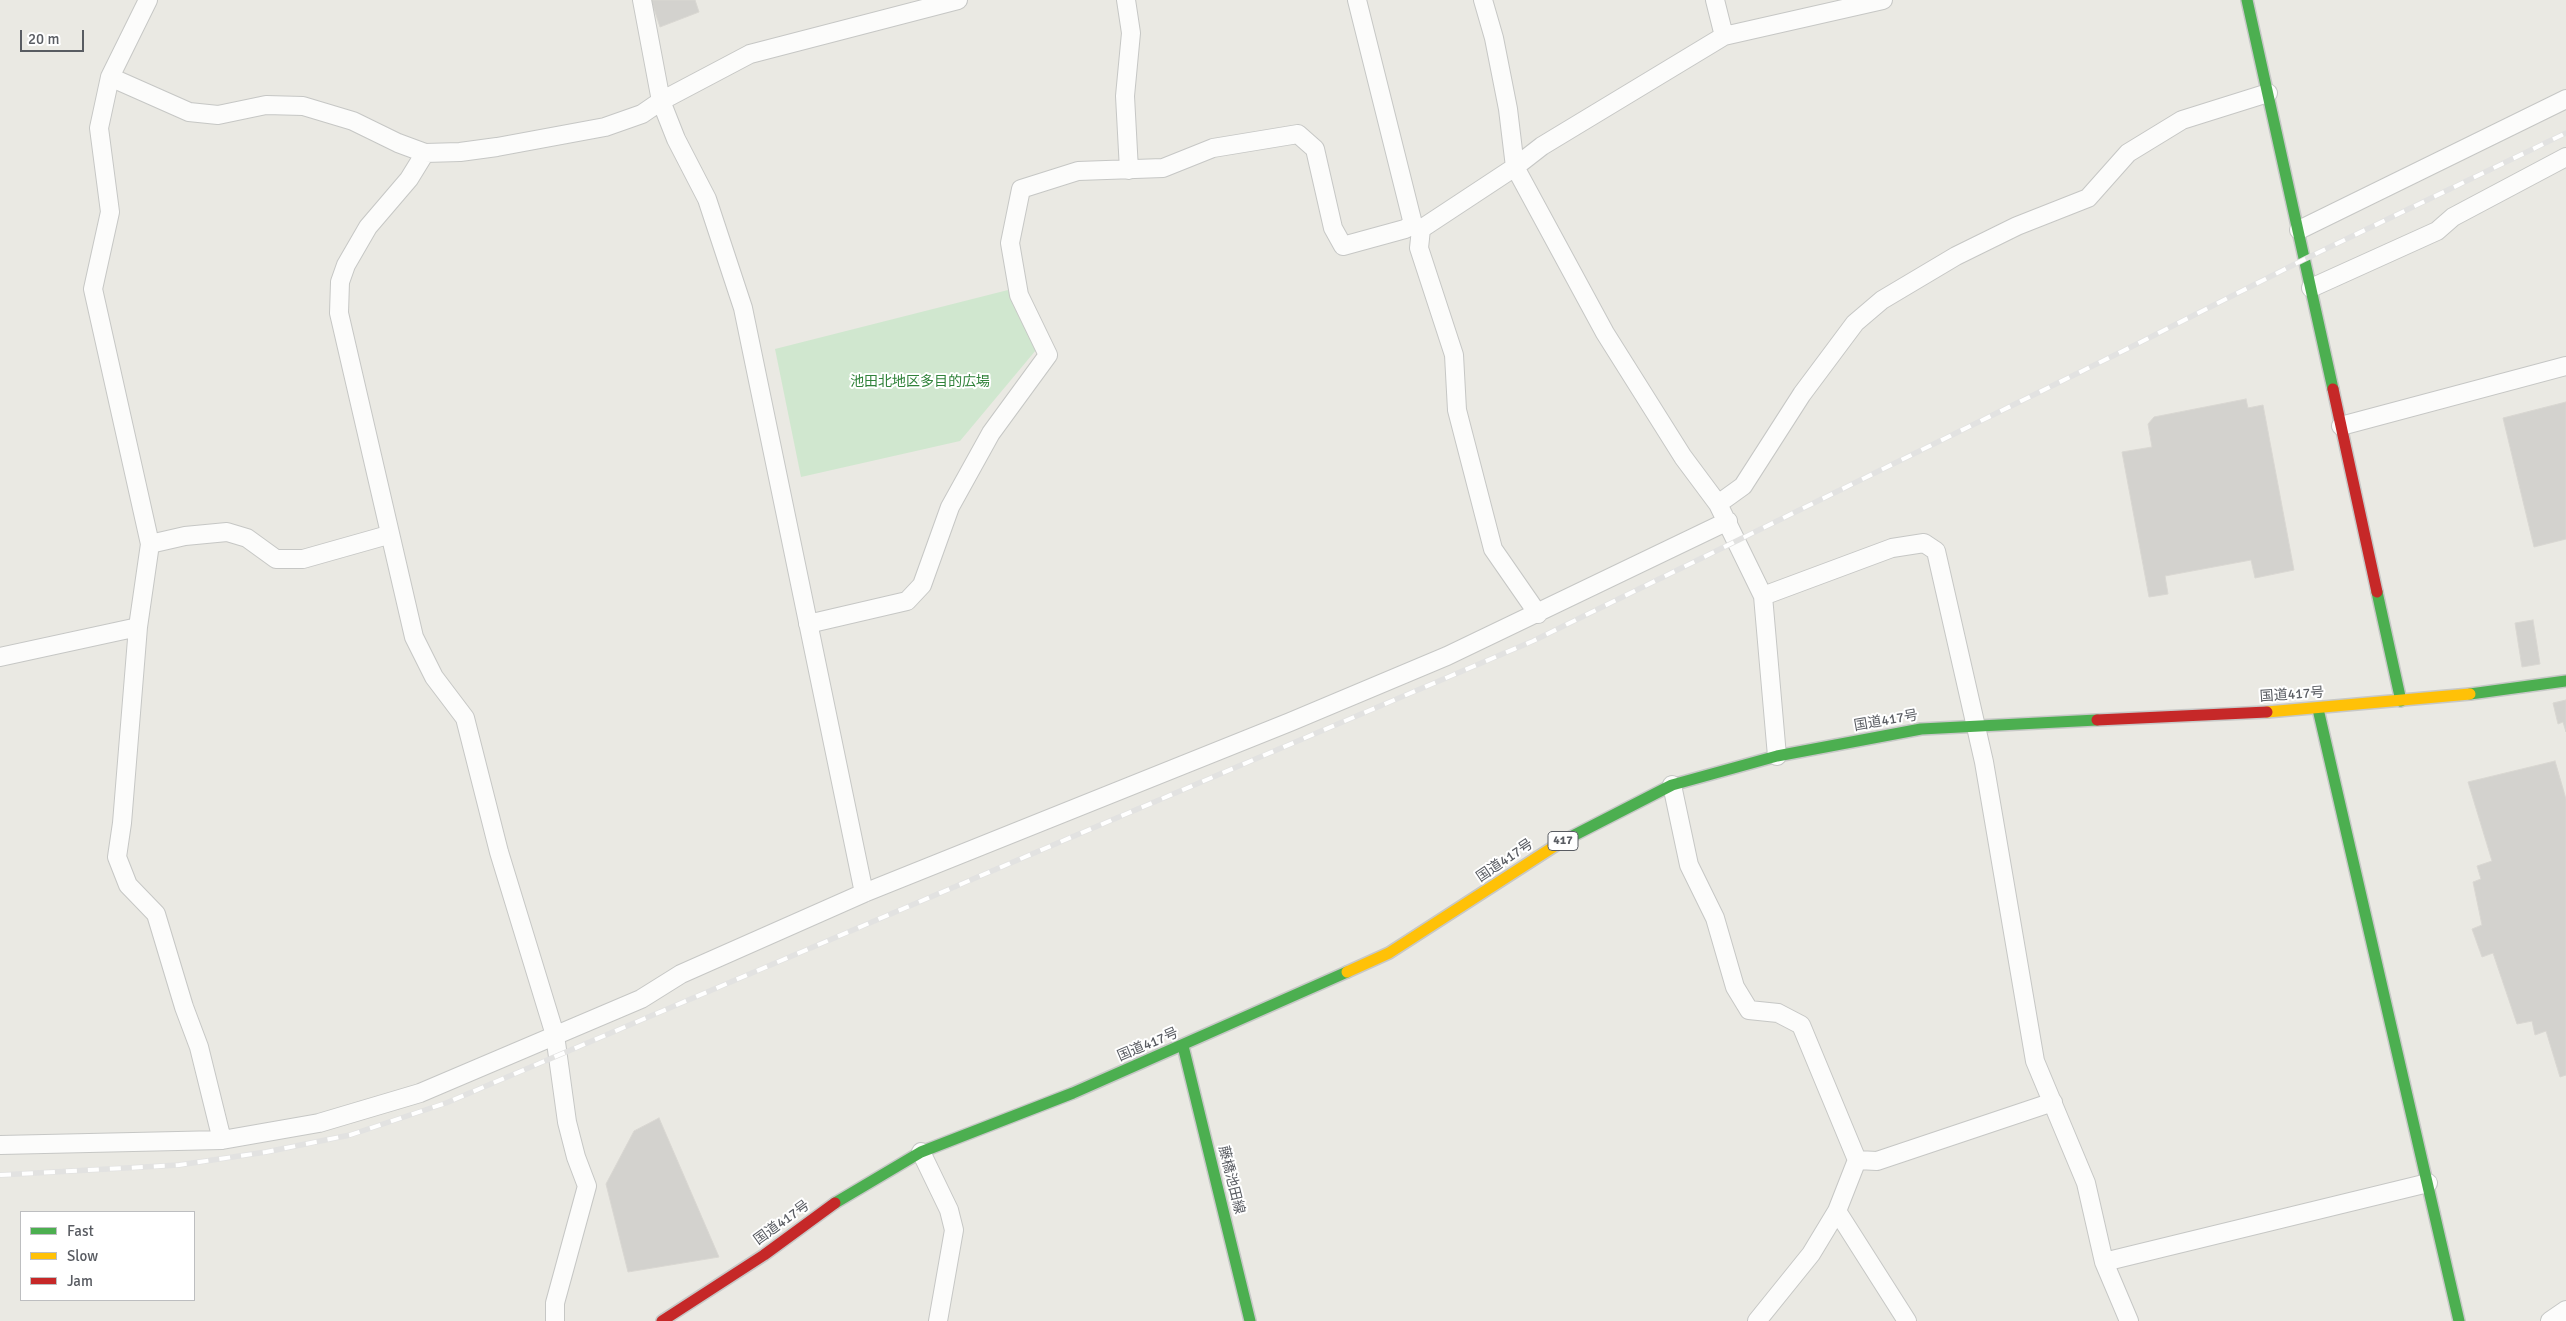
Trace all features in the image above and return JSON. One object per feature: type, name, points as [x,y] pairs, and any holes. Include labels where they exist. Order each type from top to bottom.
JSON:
[{"type":"main road","points":[[2247,0],[2401,701]]},
{"type":"main road","name":"国道417号","points":[[662,1321],[764,1255],[846,1195],[921,1152],[1073,1093],[1183,1046],[1389,953],[1569,837],[1672,785],[1777,756],[1921,729],[2318,709],[2566,681]]},
{"type":"main road","points":[[2318,709],[2459,1321]]},
{"type":"main road","name":"藤橋池田線","points":[[1183,1046],[1250,1321]]},
{"type":"street","points":[[148,0],[110,77],[99,128],[110,212],[93,289],[150,544],[138,627],[122,823],[117,856],[128,885],[156,914],[184,1007],[199,1047],[222,1140]]},
{"type":"street","points":[[642,0],[661,101],[676,139],[707,199],[743,308],[864,892]]},
{"type":"street","points":[[110,77],[189,112],[218,115],[266,105],[303,106],[353,121],[398,143],[425,153],[497,147],[605,127],[642,114],[661,101],[750,54],[941,6],[958,0]]},
{"type":"street","points":[[1126,0],[1131,33],[1125,96],[1129,170]]},
{"type":"street","points":[[1357,0],[1417,227],[1418,248],[1454,355],[1457,410],[1493,549],[1538,614]]},
{"type":"street","points":[[1483,0],[1494,38],[1508,109],[1515,167],[1605,333],[1683,457],[1718,504],[1728,521],[1763,596],[1777,756]]},
{"type":"street","points":[[1715,0],[1724,36]]},
{"type":"street","points":[[808,624],[907,601],[922,585],[950,507],[992,433],[1048,354],[1019,295],[1010,243],[1021,189],[1078,172],[1162,168],[1213,148],[1298,134],[1315,149],[1333,228],[1343,246],[1417,227],[1515,167],[1542,146],[1724,36],[1882,0]]},
{"type":"street","points":[[1718,504],[1742,486],[1802,394],[1855,322],[1882,300],[1956,256],[2008,230],[2088,198],[2128,153],[2182,120],[2268,93]]},
{"type":"street","points":[[2299,230],[2566,99]]},
{"type":"street","points":[[425,153],[409,179],[368,227],[346,265],[340,282],[339,313],[388,535],[414,637],[434,677],[465,718],[499,852],[555,1035],[568,1122],[576,1157],[587,1186],[555,1303],[555,1321]]},
{"type":"street","points":[[2311,288],[2438,231],[2453,217],[2566,157]]},
{"type":"street","points":[[2341,426],[2566,366]]},
{"type":"street","points":[[0,1146],[222,1140],[319,1122],[420,1093],[641,999],[681,974],[864,892],[1290,722],[1447,656],[1538,614],[1728,521]]},
{"type":"street","points":[[150,544],[185,536],[227,532],[247,538],[276,559],[303,559],[388,535]]},
{"type":"street","points":[[1763,596],[1892,548],[1924,543],[1936,551],[1977,727],[2035,1061],[2086,1183],[2104,1262],[2129,1321]]},
{"type":"street","points":[[0,657],[138,627]]},
{"type":"street","points":[[1672,785],[1689,865],[1715,918],[1735,987],[1750,1010],[1778,1013],[1801,1025],[1857,1160],[1837,1211],[1811,1254],[1757,1321]]},
{"type":"street","points":[[1857,1160],[1877,1161],[2053,1102]]},
{"type":"street","points":[[921,1152],[950,1210],[954,1230],[938,1321]]},
{"type":"street","points":[[2104,1262],[2428,1183]]},
{"type":"street","points":[[1837,1211],[1907,1321]]},
{"type":"street","points":[[2550,1321],[2566,1310]]},
{"type":"green space","name":"池田北地区多目的広場","points":[[1008,290],[1036,350],[960,441],[801,477],[775,349]]},
{"type":"building","points":[[651,0],[695,0],[699,12],[660,27]]},
{"type":"building","points":[[2246,399],[2248,408],[2263,405],[2294,570],[2255,578],[2251,560],[2165,576],[2168,594],[2149,597],[2122,452],[2152,447],[2148,424],[2154,417]]},
{"type":"building","points":[[2566,402],[2566,539],[2534,547],[2503,418]]},
{"type":"building","points":[[2533,620],[2540,664],[2522,667],[2515,623]]},
{"type":"building","points":[[2566,700],[2566,732],[2563,722],[2558,724],[2553,703]]},
{"type":"building","points":[[2555,761],[2566,799],[2566,1075],[2560,1077],[2546,1031],[2535,1035],[2532,1021],[2517,1024],[2493,953],[2482,957],[2472,929],[2482,925],[2473,882],[2481,879],[2477,866],[2492,861],[2468,782]]},
{"type":"building","points":[[659,1118],[719,1257],[628,1272],[606,1184],[634,1131]]},
{"type":"railway","points":[[0,1175],[179,1165],[266,1152],[350,1135],[446,1103],[1533,641],[2129,348],[2305,259],[2566,133]]},
{"type":"traffic: fast","points":[[2247,0],[2333,389]]},
{"type":"traffic: fast","points":[[2377,592],[2401,701]]},
{"type":"traffic: fast","points":[[2470,694],[2566,681]]},
{"type":"traffic: fast","points":[[2318,709],[2459,1321]]},
{"type":"traffic: fast","points":[[1561,842],[1672,785],[1777,756],[1921,729],[2097,720]]},
{"type":"traffic: fast","points":[[835,1203],[921,1152],[1073,1093],[1347,972]]},
{"type":"traffic: fast","points":[[1183,1046],[1250,1321]]},
{"type":"traffic: slow","points":[[2267,712],[2470,694]]},
{"type":"traffic: slow","points":[[1347,972],[1389,953],[1561,842]]},
{"type":"traffic: jam","points":[[2333,389],[2377,592]]},
{"type":"traffic: jam","points":[[2097,720],[2267,712]]},
{"type":"traffic: jam","points":[[662,1321],[764,1255],[835,1203]]}]
